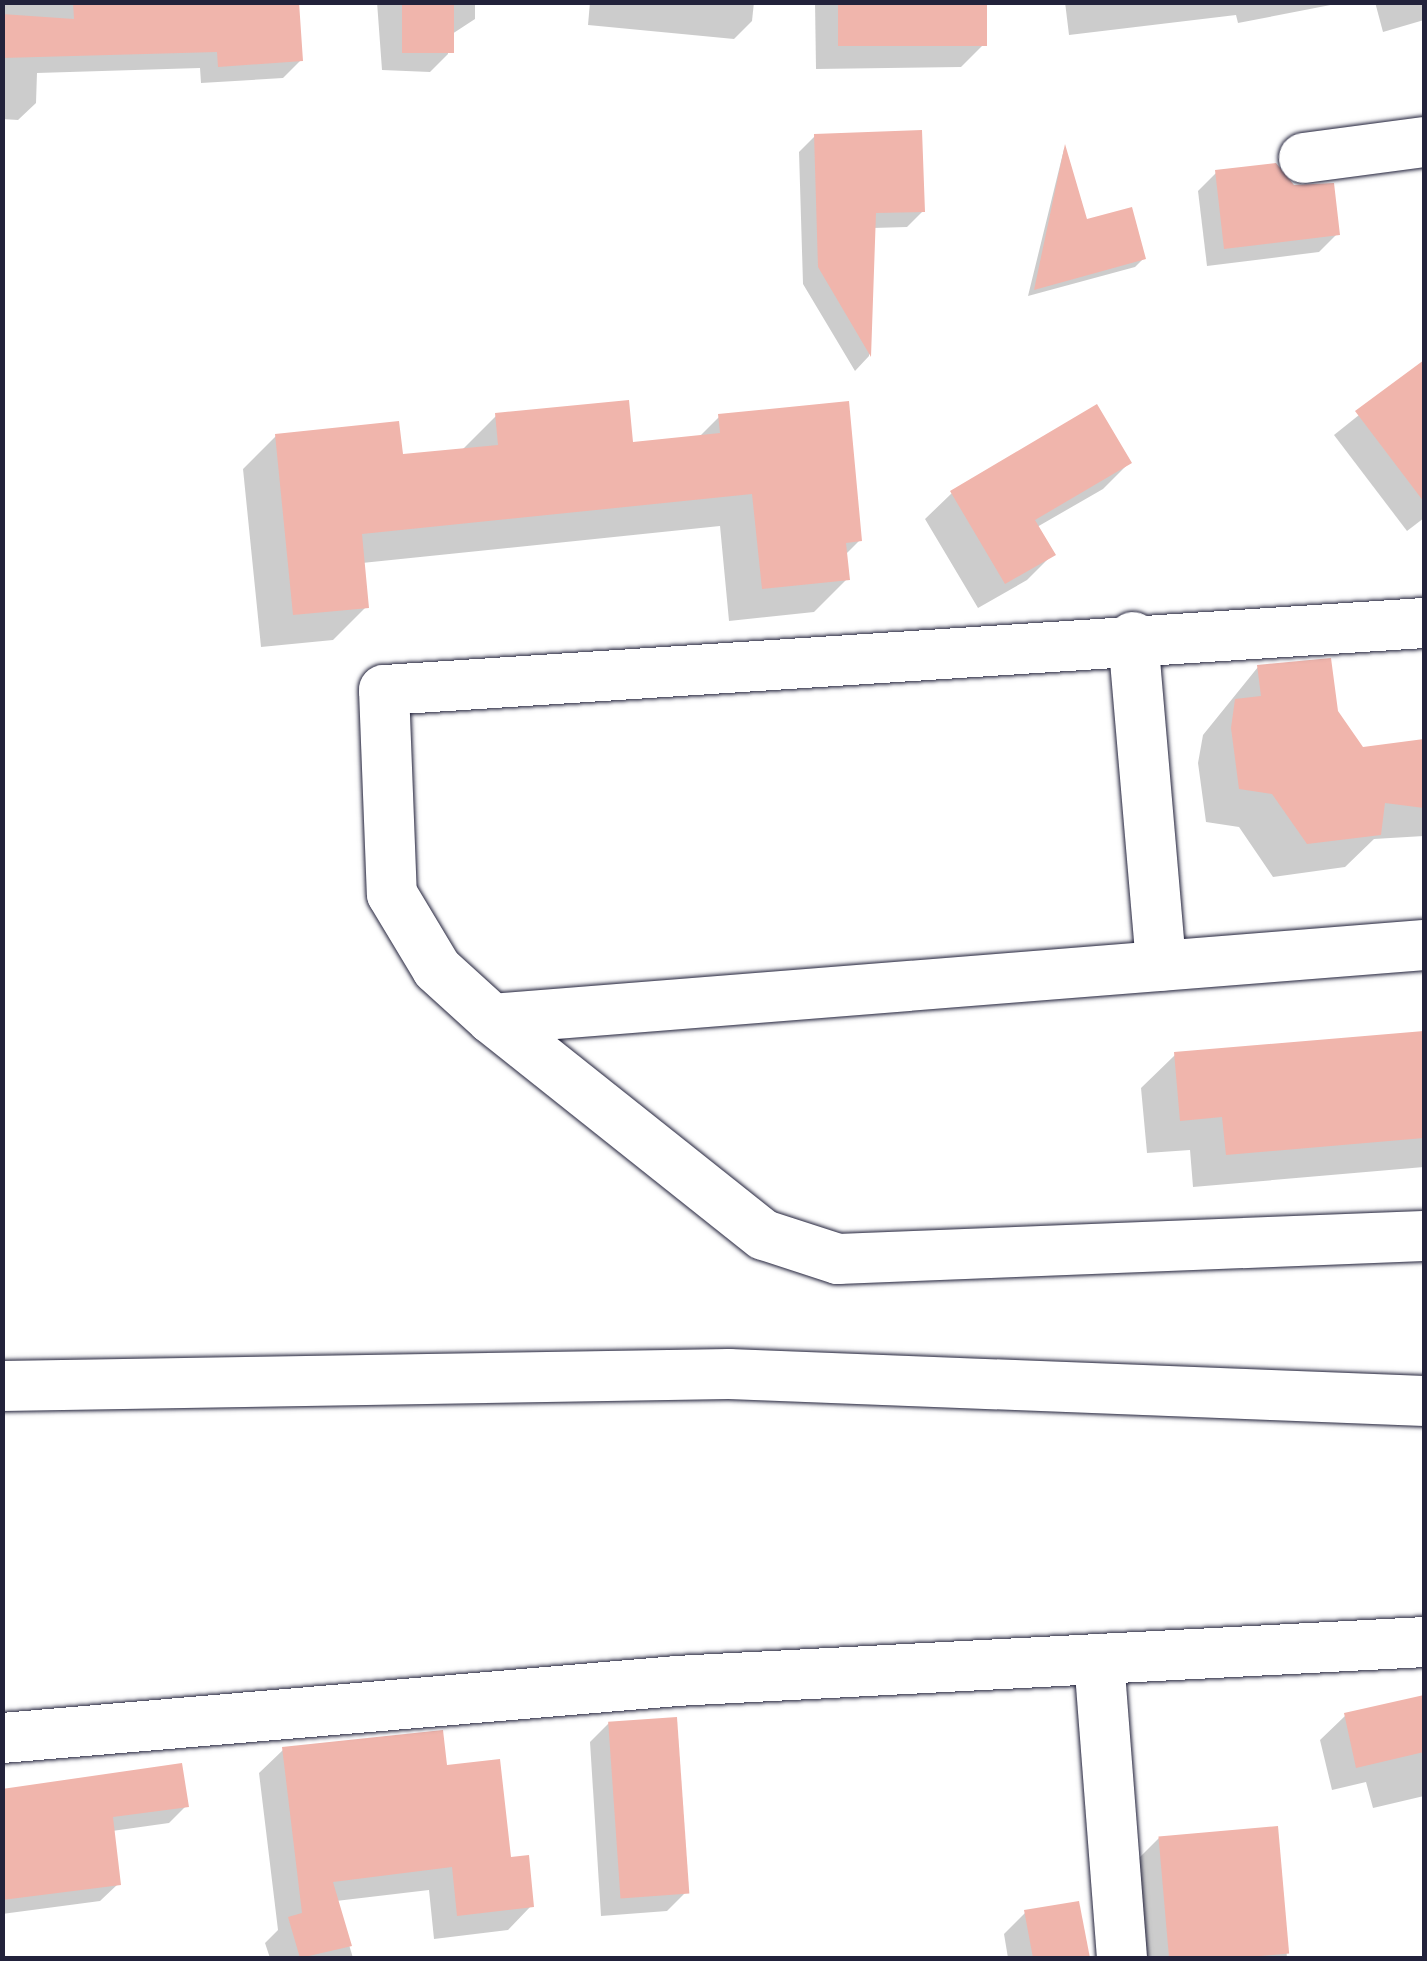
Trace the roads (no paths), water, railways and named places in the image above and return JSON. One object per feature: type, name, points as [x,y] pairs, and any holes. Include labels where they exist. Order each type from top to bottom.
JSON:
[{"type":"street","points":[[1304,158],[1424,142]]},
{"type":"street","points":[[1424,623],[1133,637],[384,690],[392,894],[437,970],[492,1019],[764,1235],[838,1259],[1424,1236]]},
{"type":"street","points":[[1133,637],[1160,966]]},
{"type":"street","points":[[492,1019],[1424,945]]},
{"type":"street","points":[[2,1386],[729,1374],[1424,1401]]},
{"type":"street","points":[[2,1738],[676,1681],[1424,1642]]},
{"type":"street","points":[[1100,1659],[1122,1958]]}]
